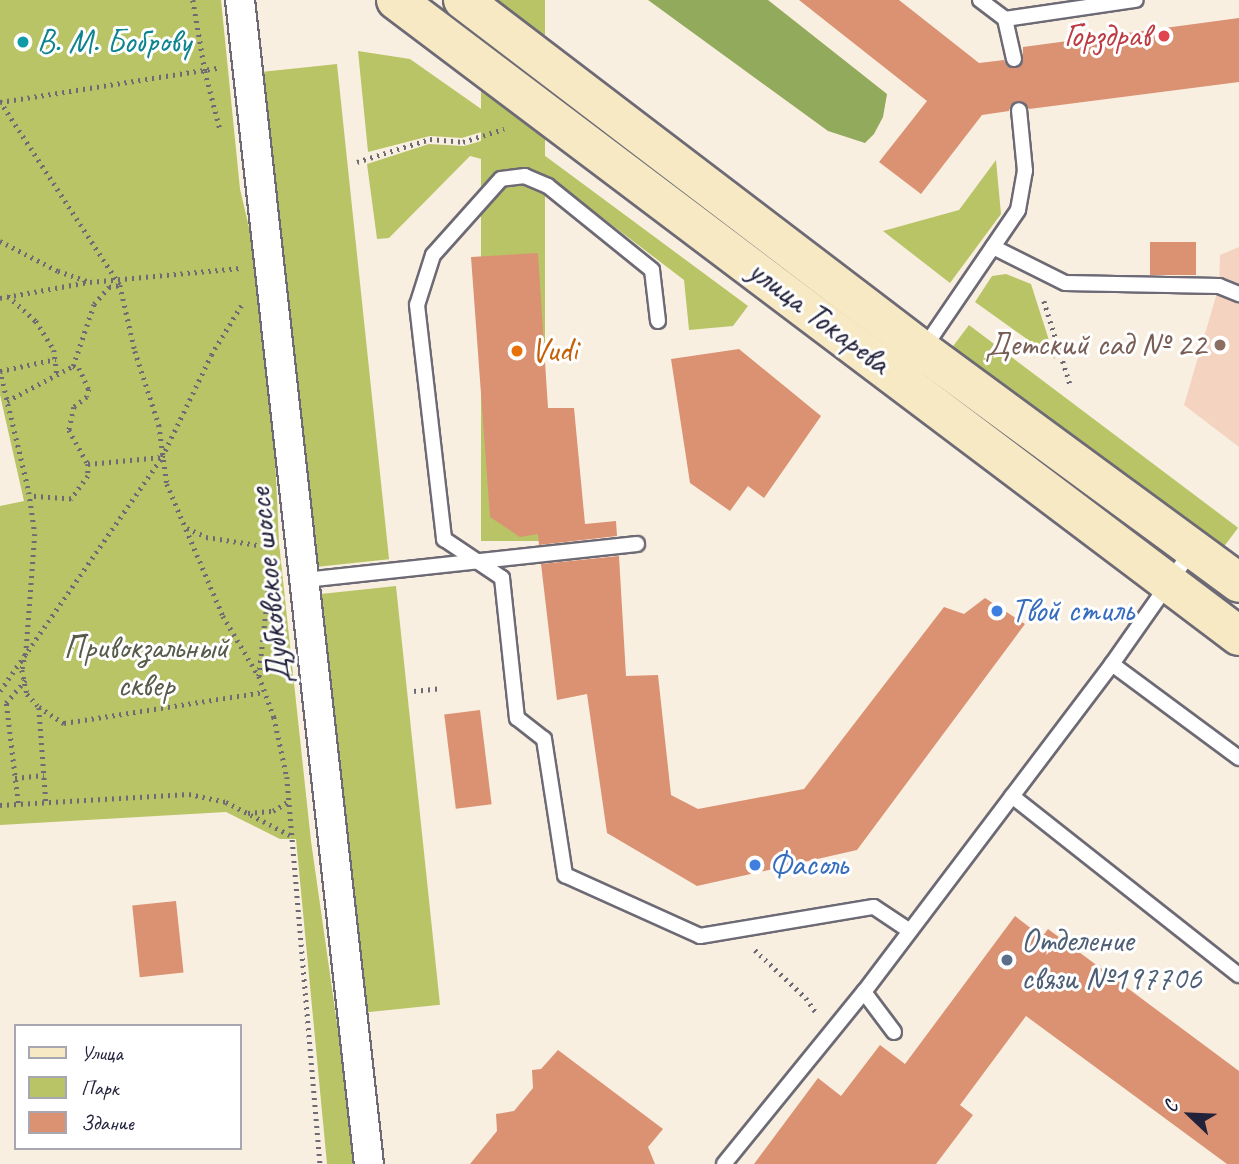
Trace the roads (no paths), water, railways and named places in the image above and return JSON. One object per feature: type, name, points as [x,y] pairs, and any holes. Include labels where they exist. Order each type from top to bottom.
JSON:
[{"type":"main road","name":"улица Токарева","points":[[396,0],[912,364],[1193,548],[1239,583]]},
{"type":"main road","name":"улица Токарева","points":[[463,0],[912,364],[1169,583],[1239,636]]},
{"type":"street","name":"Дубковское шоссе","points":[[240,0],[369,1164]]},
{"type":"lane","points":[[980,0],[1004,19],[1014,59]]},
{"type":"lane","points":[[1004,19],[1136,0]]},
{"type":"lane","points":[[912,364],[1018,210],[1025,171],[1018,110]]},
{"type":"lane","points":[[658,321],[652,270],[548,186],[525,176],[501,179],[433,255],[417,304],[444,539],[474,562],[502,578],[517,718],[544,739],[565,875],[700,936],[874,907],[910,930]]},
{"type":"lane","points":[[993,247],[1034,270],[1065,283],[1219,286],[1239,294]]},
{"type":"lane","points":[[305,580],[637,544]]},
{"type":"lane","points":[[724,1164],[864,992],[1112,664],[1193,548]]},
{"type":"lane","points":[[1112,664],[1239,758]]},
{"type":"lane","points":[[1012,796],[1239,975]]},
{"type":"lane","points":[[864,992],[894,1032]]},
{"type":"place","name":"Горздрав","points":[[1164,36]]},
{"type":"place","name":"В. М. Боброву","points":[[23,42]]},
{"type":"place","name":"Детский сад № 22","points":[[1220,345]]},
{"type":"place","name":"Vudi","points":[[517,351]]},
{"type":"place","name":"Твой стиль","points":[[997,611]]},
{"type":"place","name":"Фасоль","points":[[755,865]]},
{"type":"place","name":"Отделение связи №197706","points":[[1007,960]]},
{"type":"park label","name":"Привокзальный сквер","points":[[146,667]]}]
